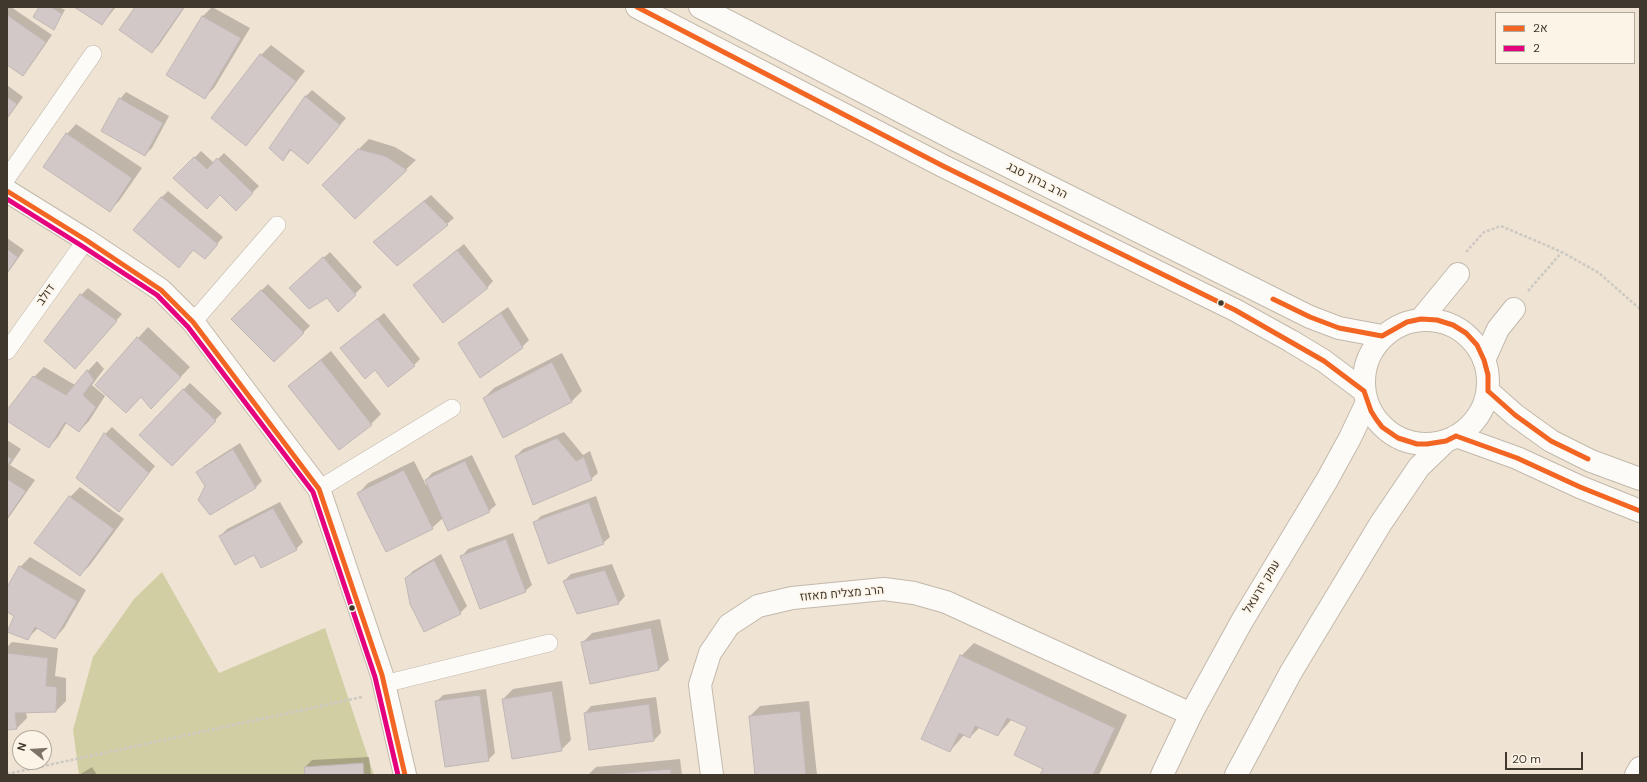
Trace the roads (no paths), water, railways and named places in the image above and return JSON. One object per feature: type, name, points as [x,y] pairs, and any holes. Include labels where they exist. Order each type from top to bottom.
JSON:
[{"type":"street","points":[[637,7],[943,166],[1235,310],[1324,361],[1365,397]]},
{"type":"street","name":"הרב ברוך סבג","points":[[700,7],[956,140],[1310,317],[1339,328],[1382,336]]},
{"type":"street","points":[[7,178],[93,54]]},
{"type":"street","points":[[7,191],[86,240],[161,290],[193,322],[319,489],[385,688],[405,775]]},
{"type":"street","points":[[193,322],[277,225]]},
{"type":"street","name":"דולב","points":[[7,351],[86,240]]},
{"type":"street","points":[[1421,319],[1458,274]]},
{"type":"street","points":[[1484,360],[1498,329],[1514,309]]},
{"type":"street","points":[[1236,775],[1291,672],[1418,467],[1451,439],[1468,428],[1477,417],[1484,404],[1488,391],[1488,375],[1484,360],[1477,345],[1466,334],[1457,328],[1438,320],[1421,319],[1407,322],[1394,328],[1382,336],[1370,352],[1363,376],[1365,397],[1371,411],[1379,423],[1390,433],[1398,438],[1422,444],[1437,443],[1451,439],[1517,458],[1580,486],[1640,510]]},
{"type":"street","points":[[1488,391],[1515,415],[1551,441],[1591,461],[1640,479]]},
{"type":"street","name":"עמק יזרעאל","points":[[1162,775],[1190,714],[1242,620],[1327,480],[1350,438],[1365,397]]},
{"type":"street","points":[[319,489],[452,408]]},
{"type":"street","name":"הרב מצליח מאזוז","points":[[712,775],[700,685],[710,653],[729,625],[758,606],[792,598],[884,589],[920,594],[946,602],[1190,714]]},
{"type":"street","points":[[385,688],[549,643]]},
{"type":"street","points":[[1636,775],[1640,768]]}]
